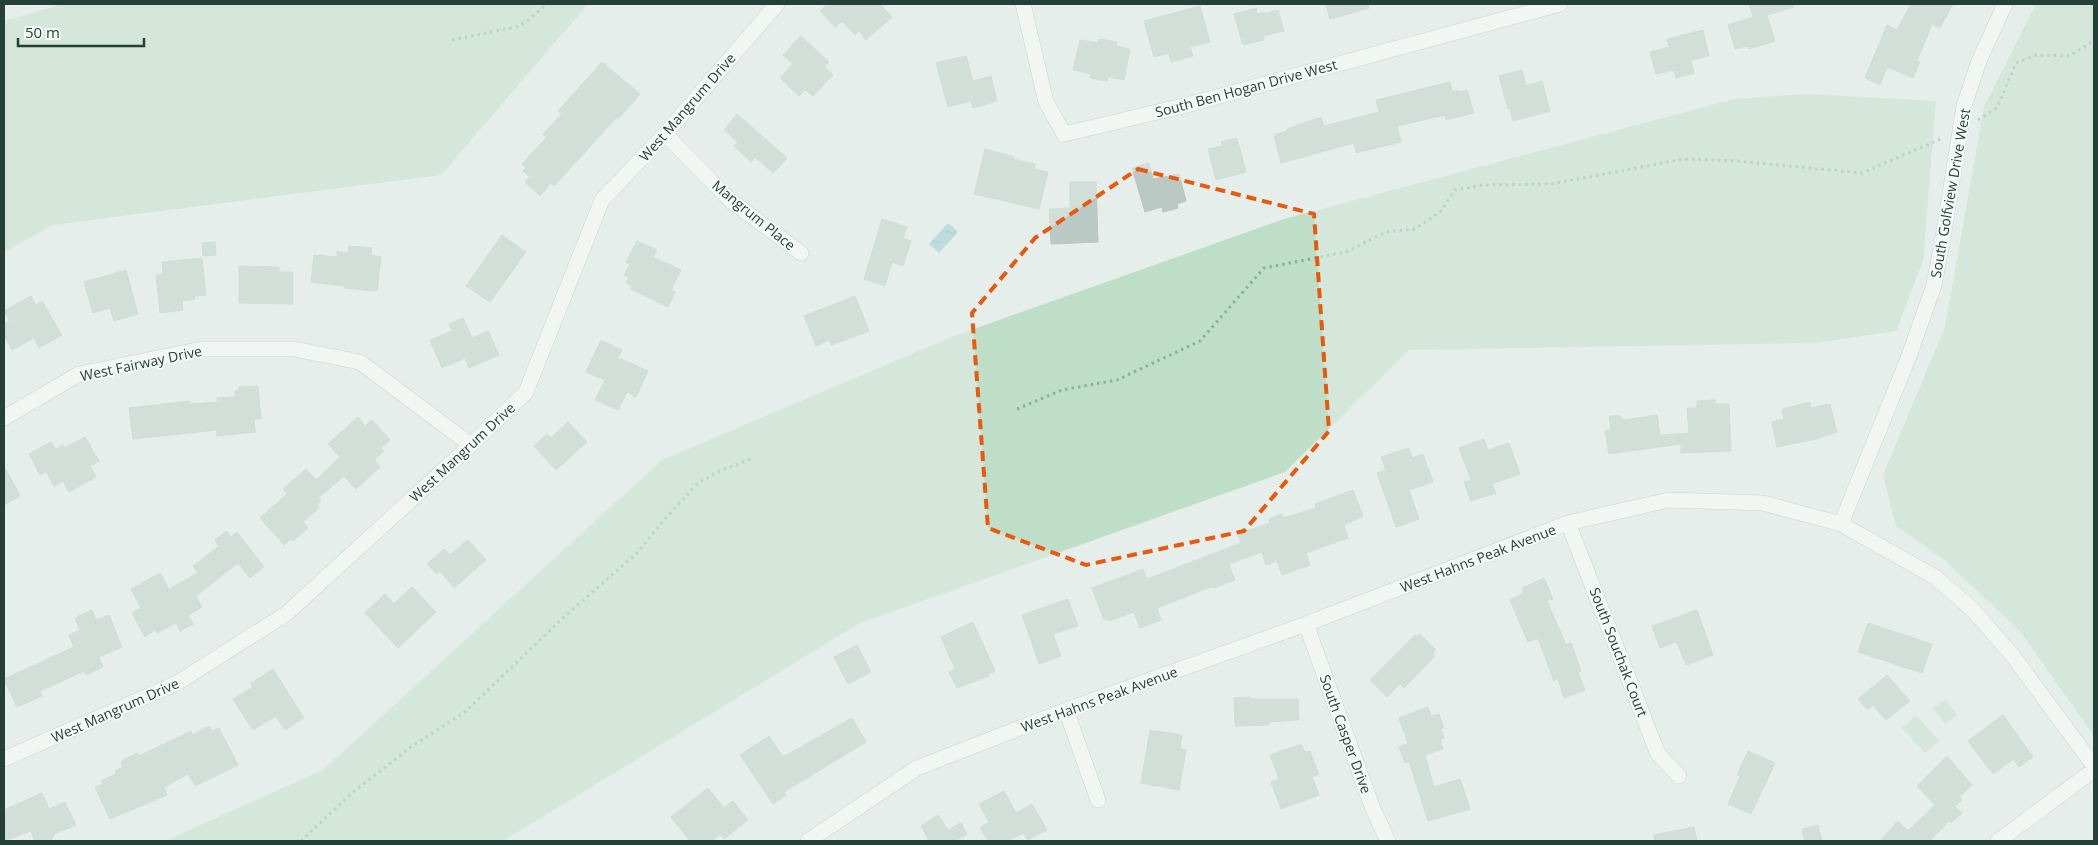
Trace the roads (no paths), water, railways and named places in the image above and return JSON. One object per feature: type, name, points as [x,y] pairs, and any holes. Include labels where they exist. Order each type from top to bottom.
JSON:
[{"type":"street","name":"West Mangrum Drive","points":[[4,759],[177,683],[286,614],[470,446],[526,392],[602,200],[665,134],[777,4]]},
{"type":"street","name":"South Ben Hogan Drive West","points":[[1023,4],[1046,102],[1064,134],[1183,106],[1560,4]]},
{"type":"street","name":"South Golfview Drive West","points":[[1841,524],[1909,356],[1934,285],[1964,106],[1979,61],[2005,4]]},
{"type":"street","name":"Mangrum Place","points":[[665,134],[731,201],[800,253]]},
{"type":"street","name":"West Fairway Drive","points":[[4,418],[80,374],[202,348],[294,349],[360,362],[470,446]]},
{"type":"street","name":"West Hahns Peak Avenue","points":[[808,841],[918,768],[1066,710],[1306,624],[1568,522],[1668,500],[1763,503],[1841,524],[1935,577],[1973,610],[2013,656],[2094,766]]},
{"type":"street","name":"South Souchak Court","points":[[1568,522],[1658,754],[1678,776]]},
{"type":"street","name":"South Casper Drive","points":[[1306,624],[1373,809],[1388,841]]},
{"type":"street","points":[[1066,710],[1098,800]]},
{"type":"street","points":[[1998,841],[2094,770]]},
{"type":"water","points":[[948,223],[958,232],[939,253],[929,244]]}]
